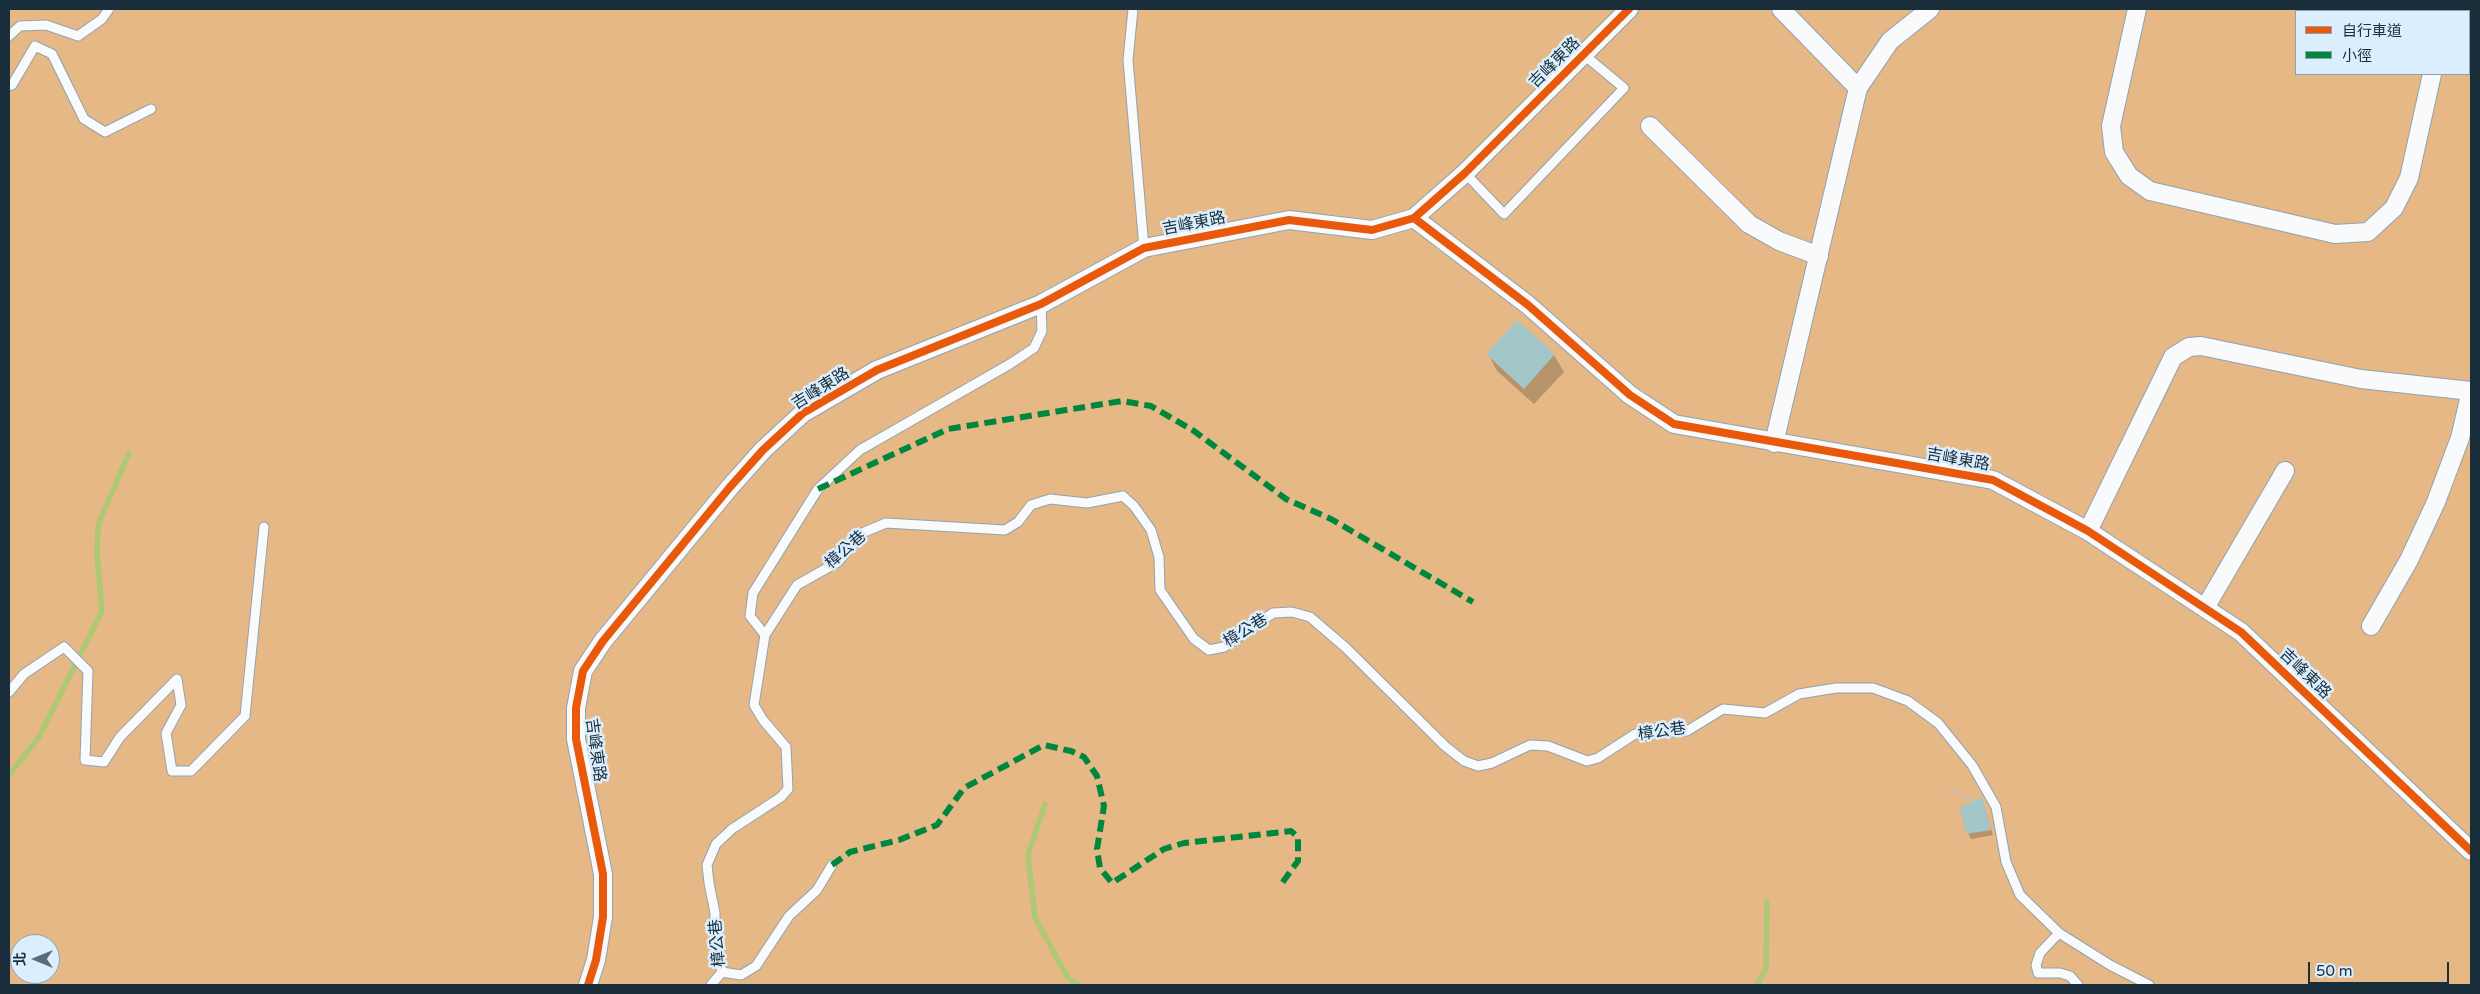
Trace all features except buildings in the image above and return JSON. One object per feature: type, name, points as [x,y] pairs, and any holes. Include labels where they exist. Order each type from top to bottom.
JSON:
[{"type":"street","name":"吉峰東路","points":[[588,985],[596,960],[603,917],[603,874],[576,739],[576,708],[582,671],[603,640],[763,450],[803,413],[877,370],[1041,304],[1144,248],[1289,220],[1372,230],[1414,218],[1465,173],[1629,9]]},
{"type":"street","points":[[1781,9],[1858,88]]},
{"type":"street","points":[[1774,443],[1858,88],[1890,41],[1930,9]]},
{"type":"street","points":[[2138,9],[2111,126],[2114,152],[2129,176],[2150,191],[2317,230],[2335,234],[2368,232],[2394,208],[2409,178],[2432,75]]},
{"type":"street","points":[[1650,126],[1749,224],[1779,241],[1819,256]]},
{"type":"street","name":"吉峰東路","points":[[1414,218],[1528,305],[1630,395],[1674,424],[1993,480],[2088,531],[2241,632],[2471,851]]},
{"type":"street","points":[[2088,531],[2173,357],[2189,347],[2201,346],[2361,379],[2471,391],[2460,438],[2436,502],[2409,560],[2371,626]]},
{"type":"street","points":[[2205,608],[2285,471]]},
{"type":"lane","points":[[9,36],[20,26],[46,25],[78,36],[102,19],[110,9]]},
{"type":"lane","points":[[1133,9],[1128,60],[1144,248]]},
{"type":"lane","points":[[9,86],[12,85],[35,46],[52,54],[84,119],[105,132],[151,109]]},
{"type":"lane","points":[[1465,173],[1504,214],[1624,88],[1584,54]]},
{"type":"lane","points":[[765,635],[750,616],[753,593],[818,489],[860,450],[1010,364],[1034,348],[1042,332],[1041,304]]},
{"type":"lane","name":"樟公巷","points":[[711,985],[722,972],[715,938],[715,913],[709,884],[708,864],[716,844],[732,828],[781,797],[788,789],[786,747],[763,720],[754,706],[765,635],[797,585],[838,562],[862,534],[886,523],[1005,530],[1018,522],[1031,506],[1050,499],[1087,503],[1123,496],[1134,506],[1151,530],[1159,557],[1160,590],[1194,639],[1209,650],[1224,646],[1273,613],[1292,612],[1310,617],[1345,647],[1445,746],[1464,761],[1478,766],[1492,763],[1530,745],[1548,746],[1587,761],[1598,758],[1635,734],[1687,731],[1723,709],[1764,713],[1799,694],[1836,688],[1873,688],[1908,701],[1938,723],[1972,765],[1996,807],[2006,862],[2020,895],[2059,933]]},
{"type":"lane","points":[[9,692],[24,674],[64,646],[88,671],[85,760],[104,762],[120,737],[177,679],[182,705],[166,733],[172,771],[190,771],[245,716],[264,527]]},
{"type":"lane","points":[[722,972],[741,975],[756,966],[789,916],[817,890],[832,864]]},
{"type":"lane","points":[[2078,985],[2070,976],[2060,973],[2038,973],[2036,965],[2040,953],[2059,933],[2110,965],[2148,985]]},
{"type":"path","points":[[1946,790],[1956,791],[1968,799],[1979,795],[1976,789]]},
{"type":"shaded area","points":[[9,9],[2471,9],[2471,985],[9,985]]},
{"type":"waterway","points":[[9,775],[39,737],[102,611],[97,555],[98,525],[129,453]]},
{"type":"waterway","points":[[1045,804],[1028,855],[1035,918],[1068,978],[1078,985]]},
{"type":"waterway","points":[[1757,985],[1766,969],[1767,901]]},
{"type":"marked path","points":[[818,489],[948,429],[1122,401],[1151,406],[1194,431],[1286,499],[1331,519],[1473,602]]},
{"type":"marked path","points":[[832,865],[850,852],[899,840],[937,825],[964,788],[1044,745],[1071,751],[1084,757],[1097,776],[1104,806],[1097,849],[1100,868],[1112,883],[1164,849],[1184,843],[1291,831],[1298,837],[1298,861],[1282,883]]},
{"type":"cycle path","points":[[588,985],[596,960],[603,917],[603,874],[576,739],[576,708],[583,671],[603,641],[730,487],[763,450],[803,413],[877,370],[1041,304],[1144,248],[1289,220],[1372,230],[1414,218],[1465,173],[1629,9]]},
{"type":"cycle path","points":[[1414,218],[1528,305],[1630,395],[1674,424],[1993,480],[2088,531],[2241,632],[2471,851]]}]
